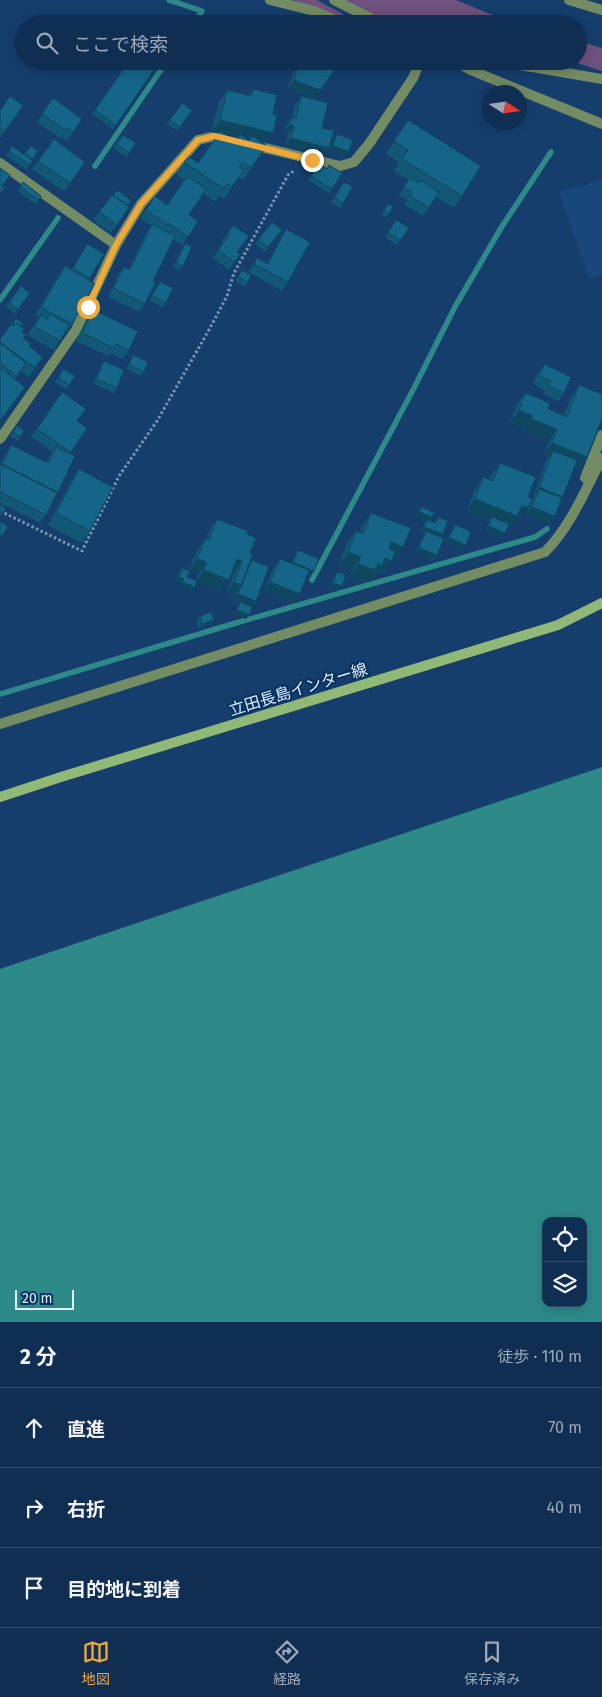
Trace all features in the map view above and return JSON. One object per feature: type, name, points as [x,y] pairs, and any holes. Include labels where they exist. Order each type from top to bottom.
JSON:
[{"type":"main road","name":"立田長島インター線","points":[[0,797],[558,625],[602,603]]},
{"type":"street","points":[[270,0],[322,15]]},
{"type":"street","points":[[334,0],[364,15]]},
{"type":"street","points":[[569,0],[602,10]]},
{"type":"street","points":[[0,439],[76,330],[116,245],[141,204],[198,140],[215,136],[340,166],[354,162],[370,144],[416,70]]},
{"type":"street","points":[[471,70],[602,124]]},
{"type":"street","points":[[547,70],[602,80]]},
{"type":"street","points":[[0,163],[116,245]]},
{"type":"street","points":[[568,522],[602,435]]},
{"type":"street","points":[[0,724],[545,552],[557,540],[568,522],[602,458]]},
{"type":"path","points":[[0,510],[82,551],[119,476],[157,421],[210,328],[227,296],[234,273],[288,175],[312,160]]},
{"type":"shaded area","points":[[292,0],[317,0],[343,14],[333,15]]},
{"type":"shaded area","points":[[343,0],[456,0],[493,15],[374,15]]},
{"type":"shaded area","points":[[587,44],[602,48],[602,71],[587,66]]},
{"type":"shaded area","points":[[602,180],[602,275],[589,278],[559,192]]},
{"type":"shaded area","points":[[602,767],[602,1322],[0,1322],[0,969]]},
{"type":"building","points":[[123,70],[154,70],[116,125],[95,110]]},
{"type":"building","points":[[297,70],[334,70],[320,90],[294,80]]},
{"type":"building","points":[[253,89],[277,95],[273,114],[277,115],[273,133],[220,120],[227,90],[251,96]]},
{"type":"building","points":[[10,96],[23,106],[5,131],[0,128],[0,111]]},
{"type":"building","points":[[301,96],[328,103],[322,128],[334,130],[329,148],[291,138],[294,126],[290,125],[292,117],[296,118]]},
{"type":"building","points":[[53,98],[82,119],[73,132],[67,128],[65,130],[42,114]]},
{"type":"building","points":[[182,103],[192,110],[180,127],[170,120]]},
{"type":"building","points":[[408,120],[481,166],[462,196],[402,159],[408,150],[394,141]]},
{"type":"building","points":[[220,131],[236,142],[240,134],[249,140],[252,136],[267,146],[251,168],[242,162],[239,167],[244,170],[232,187],[227,184],[224,189],[184,162],[189,157],[198,163]]},
{"type":"building","points":[[337,134],[353,140],[349,151],[333,146]]},
{"type":"building","points":[[123,135],[136,143],[129,153],[117,144]]},
{"type":"building","points":[[54,139],[85,162],[70,183],[38,161]]},
{"type":"building","points":[[12,146],[33,161],[30,165],[9,151]]},
{"type":"building","points":[[31,146],[38,151],[33,159],[25,153]]},
{"type":"building","points":[[319,164],[327,169],[329,165],[342,173],[332,189],[311,176]]},
{"type":"building","points":[[0,168],[10,175],[2,186],[5,187],[0,194]]},
{"type":"building","points":[[187,176],[206,189],[189,215],[198,221],[188,237],[146,210],[155,196],[167,205]]},
{"type":"building","points":[[410,178],[418,183],[420,180],[439,192],[429,208],[410,196],[412,192],[404,187]]},
{"type":"building","points":[[23,182],[41,196],[39,200],[20,187]]},
{"type":"building","points":[[344,182],[353,187],[343,203],[334,198]]},
{"type":"building","points":[[117,190],[131,200],[128,205],[113,195]]},
{"type":"building","points":[[112,195],[129,207],[117,225],[99,212]]},
{"type":"building","points":[[388,204],[393,207],[389,214],[384,210]]},
{"type":"building","points":[[396,220],[409,228],[400,241],[388,233]]},
{"type":"building","points":[[272,222],[282,230],[268,247],[258,240]]},
{"type":"building","points":[[152,224],[175,236],[153,281],[156,282],[145,304],[113,288],[124,267],[130,270]]},
{"type":"building","points":[[233,225],[249,236],[237,252],[240,254],[235,262],[218,250],[229,235],[227,234]]},
{"type":"building","points":[[286,229],[310,242],[288,282],[254,264],[257,258],[268,264]]},
{"type":"building","points":[[87,244],[104,254],[90,278],[73,268]]},
{"type":"building","points":[[185,244],[192,247],[183,266],[176,263]]},
{"type":"building","points":[[65,266],[95,284],[72,324],[41,307]]},
{"type":"building","points":[[242,270],[251,275],[248,282],[238,277]]},
{"type":"building","points":[[160,282],[173,288],[166,303],[152,296]]},
{"type":"building","points":[[21,286],[30,293],[18,309],[9,302]]},
{"type":"building","points":[[93,310],[138,331],[129,350],[116,344],[114,348],[82,333]]},
{"type":"building","points":[[50,314],[69,325],[60,341],[34,326],[41,315],[47,319]]},
{"type":"building","points":[[16,318],[23,324],[21,326],[13,323]]},
{"type":"building","points":[[17,323],[24,329],[22,332],[26,335],[23,338],[31,344],[29,346],[43,357],[35,368],[0,342],[0,339],[11,324],[14,326]]},
{"type":"building","points":[[0,343],[26,363],[17,376],[0,363]]},
{"type":"building","points":[[133,355],[148,362],[144,372],[129,365]]},
{"type":"building","points":[[104,361],[124,370],[117,388],[96,379]]},
{"type":"building","points":[[544,364],[571,377],[564,393],[549,386],[551,381],[539,376]]},
{"type":"building","points":[[0,368],[25,387],[0,421]]},
{"type":"building","points":[[63,369],[75,376],[69,385],[58,378]]},
{"type":"building","points":[[579,385],[602,394],[602,419],[587,457],[552,443],[557,429],[531,419],[533,416],[519,410],[525,393],[550,403],[548,409],[567,417]]},
{"type":"building","points":[[62,392],[86,409],[77,421],[87,428],[71,452],[37,429]]},
{"type":"building","points":[[17,426],[24,431],[20,437],[13,432]]},
{"type":"building","points":[[11,445],[48,463],[56,447],[75,456],[58,492],[2,464]]},
{"type":"building","points":[[553,451],[577,460],[563,497],[539,487]]},
{"type":"building","points":[[500,463],[536,477],[528,497],[532,499],[528,508],[522,505],[517,516],[475,499],[483,477],[493,481]]},
{"type":"building","points":[[0,464],[57,493],[46,515],[0,492]]},
{"type":"building","points":[[79,469],[113,487],[90,531],[56,513]]},
{"type":"building","points":[[539,489],[562,498],[555,516],[532,507]]},
{"type":"building","points":[[0,504],[6,509],[0,516]]},
{"type":"building","points":[[421,507],[434,512],[432,517],[419,512]]},
{"type":"building","points":[[371,513],[411,528],[403,547],[391,542],[389,549],[395,551],[392,561],[385,558],[382,566],[378,564],[375,570],[358,564],[361,557],[348,552],[356,531],[363,534]]},
{"type":"building","points":[[438,517],[448,521],[443,534],[424,527],[427,520],[435,523]]},
{"type":"building","points":[[492,517],[509,524],[505,533],[489,526]]},
{"type":"building","points":[[217,519],[248,531],[247,534],[256,538],[250,553],[253,554],[241,585],[234,582],[242,561],[237,559],[229,580],[204,570],[207,562],[197,559],[205,539],[209,540]]},
{"type":"building","points":[[0,521],[8,527],[0,538]]},
{"type":"building","points":[[455,525],[471,531],[466,545],[449,538]]},
{"type":"building","points":[[426,531],[444,539],[437,555],[419,548]]},
{"type":"building","points":[[298,550],[319,559],[314,571],[293,562]]},
{"type":"building","points":[[280,559],[309,570],[300,594],[270,582]]},
{"type":"building","points":[[252,560],[269,567],[256,601],[238,594]]},
{"type":"building","points":[[182,568],[190,571],[187,577],[197,581],[195,587],[182,582],[184,579],[179,577]]},
{"type":"building","points":[[337,572],[346,575],[342,586],[333,583]]},
{"type":"building","points":[[240,602],[252,607],[249,615],[237,610]]},
{"type":"building","points":[[211,612],[214,620],[202,624],[200,616]]},
{"type":"waterway","points":[[169,0],[202,11],[199,15]]},
{"type":"waterway","points":[[95,166],[161,70]]},
{"type":"waterway","points":[[312,580],[456,305],[501,228],[551,152]]},
{"type":"waterway","points":[[0,300],[58,218]]},
{"type":"waterway","points":[[0,694],[236,623],[535,537],[547,529]]},
{"type":"route","points":[[88,307],[116,245],[141,204],[198,140],[215,136],[312,160]]}]
